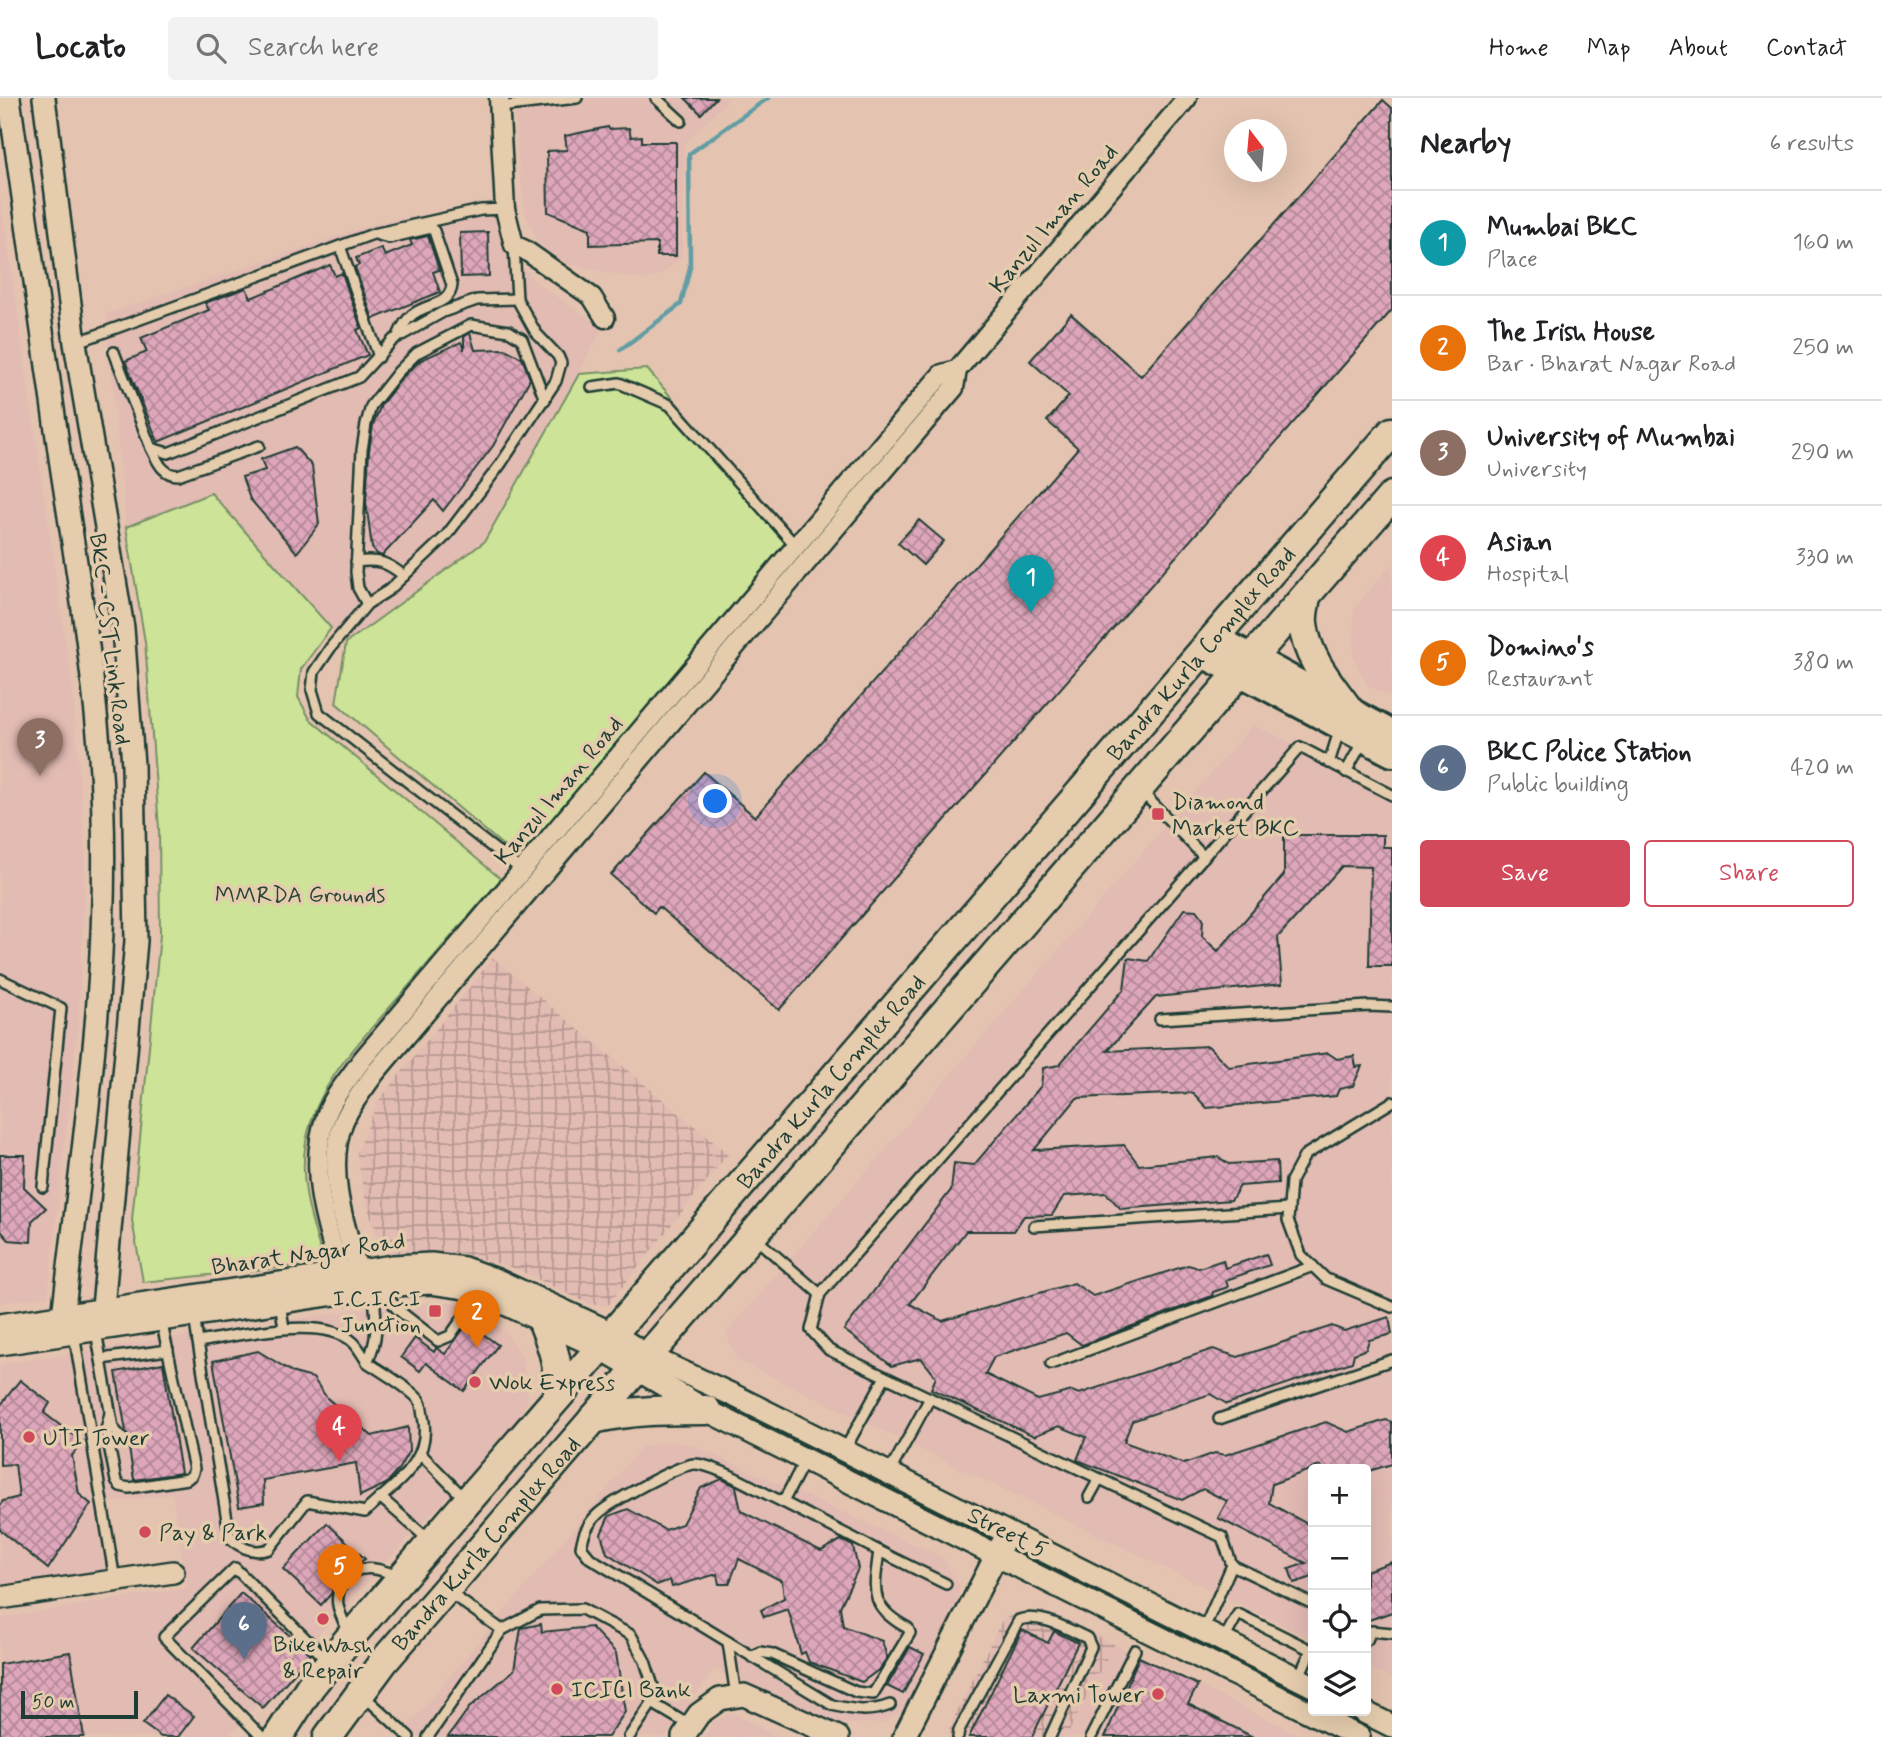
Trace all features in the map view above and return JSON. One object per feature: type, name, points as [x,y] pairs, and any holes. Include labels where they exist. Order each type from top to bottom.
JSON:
[{"type":"main road","name":"Bandra Kurla Complex Road","points":[[267,1736],[310,1687],[326,1660],[351,1636],[1392,432]]},
{"type":"main road","name":"Bandra Kurla Complex Road","points":[[328,1737],[360,1692],[445,1590],[1392,496]]},
{"type":"main road","points":[[1306,596],[1303,622],[1310,650],[1344,718],[1364,739],[1392,754]]},
{"type":"main road","points":[[1207,646],[1344,718],[1392,733]]},
{"type":"main road","points":[[543,1322],[555,1352],[559,1374],[558,1396]]},
{"type":"main road","points":[[593,1419],[652,1409],[706,1410]]},
{"type":"street","name":"BKC - CST Link Road","points":[[9,98],[86,632],[100,758],[103,888],[96,1040],[68,1324]]},
{"type":"street","name":"BKC - CST Link Road","points":[[44,98],[75,343],[122,628],[133,765],[136,941],[103,1308]]},
{"type":"street","name":"Kanzul Iman Road","points":[[360,1284],[340,1201],[338,1144],[343,1123],[375,1073],[954,388],[957,370],[1187,98]]},
{"type":"street","points":[[499,102],[505,209],[514,245],[592,297],[605,318]]},
{"type":"street","points":[[37,302],[70,295]]},
{"type":"street","name":"Kanzul Iman Road","points":[[360,1284],[321,1204],[318,1170],[320,1142],[333,1100],[361,1061],[942,373],[957,370]]},
{"type":"street","points":[[101,816],[134,815]]},
{"type":"street","points":[[98,980],[132,982]]},
{"type":"street","name":"Bharat Nagar Road","points":[[0,1325],[68,1324],[96,1329],[161,1320],[280,1302],[432,1264],[464,1268],[497,1280],[606,1340]]},
{"type":"street","name":"Bharat Nagar Road","points":[[0,1344],[68,1324],[103,1308],[360,1284],[431,1283],[460,1287],[543,1322],[606,1340]]},
{"type":"street","points":[[606,1340],[642,1363]]},
{"type":"street","name":"Street 5","points":[[642,1363],[706,1410],[1359,1737]]},
{"type":"street","name":"Street 5","points":[[642,1363],[735,1396],[1306,1683]]},
{"type":"street","points":[[904,1737],[1008,1533]]},
{"type":"street","points":[[0,1598],[173,1572]]},
{"type":"street","points":[[687,1732],[699,1714],[720,1699],[744,1695],[833,1736]]},
{"type":"street","points":[[1371,1716],[1392,1726]]},
{"type":"lane","points":[[499,102],[578,98]]},
{"type":"lane","points":[[656,98],[681,121]]},
{"type":"lane","points":[[75,343],[373,234],[481,210],[505,209]]},
{"type":"lane","points":[[151,448],[169,453],[359,377],[398,336],[413,314],[446,299],[451,293],[452,285],[435,231],[431,228],[389,238],[373,234]]},
{"type":"lane","points":[[514,245],[517,299],[536,333],[558,356],[561,363],[556,381],[500,465],[446,536],[389,590],[367,604],[331,647],[314,672],[312,690],[319,713],[536,883]]},
{"type":"lane","points":[[340,246],[379,357]]},
{"type":"lane","points":[[398,336],[443,312],[477,300],[517,299]]},
{"type":"lane","points":[[367,604],[358,588],[356,562],[362,450],[371,406],[398,372],[417,353],[471,325],[509,331],[522,339],[545,400]]},
{"type":"lane","points":[[114,352],[151,448],[163,470],[171,475],[178,475],[260,446]]},
{"type":"lane","points":[[592,387],[619,383],[670,405],[796,546],[810,558]]},
{"type":"lane","points":[[356,562],[373,559],[383,561],[404,576]]},
{"type":"lane","points":[[1329,763],[1344,718]]},
{"type":"lane","points":[[1346,772],[1364,739]]},
{"type":"lane","points":[[1203,1631],[1232,1565],[1222,1537],[829,1350],[811,1330],[820,1294],[1300,747],[1392,795]]},
{"type":"lane","points":[[1139,788],[1204,857]]},
{"type":"lane","points":[[0,979],[61,1008],[43,1187]]},
{"type":"lane","points":[[1160,1019],[1369,1006],[1392,1007]]},
{"type":"lane","points":[[1392,1102],[1305,1155],[1291,1181],[1288,1220],[1301,1255],[1326,1279],[1392,1307]]},
{"type":"lane","points":[[1034,1226],[1289,1209]]},
{"type":"lane","points":[[752,1235],[820,1294]]},
{"type":"lane","points":[[1051,1364],[1313,1266]]},
{"type":"lane","points":[[360,1284],[438,1341],[450,1336],[480,1294]]},
{"type":"lane","points":[[360,1284],[377,1331],[374,1348],[367,1362]]},
{"type":"lane","points":[[280,1302],[284,1328]]},
{"type":"lane","points":[[194,1315],[198,1342],[230,1538],[239,1547],[259,1552],[269,1549],[307,1501],[365,1511],[416,1463],[421,1454],[426,1429],[420,1401],[367,1362],[354,1343],[336,1332],[284,1328],[198,1342]]},
{"type":"lane","points":[[110,1413],[106,1430],[116,1481],[120,1486],[130,1488],[187,1479],[192,1475],[194,1469],[161,1320]]},
{"type":"lane","points":[[68,1324],[115,1581]]},
{"type":"lane","points":[[96,1329],[114,1431],[122,1438]]},
{"type":"lane","points":[[101,1359],[168,1350]]},
{"type":"lane","points":[[1219,1419],[1392,1360]]},
{"type":"lane","points":[[844,1451],[885,1377]]},
{"type":"lane","points":[[889,1473],[930,1398]]},
{"type":"lane","points":[[421,1454],[467,1501]]},
{"type":"lane","points":[[783,1502],[805,1460]]},
{"type":"lane","points":[[890,1705],[878,1710],[857,1711],[832,1705],[590,1558],[581,1547],[583,1535],[597,1514],[665,1474],[692,1464],[708,1466],[946,1584]]},
{"type":"lane","points":[[1089,1497],[1099,1479]]},
{"type":"lane","points":[[380,1497],[431,1542]]},
{"type":"lane","points":[[752,1657],[760,1652],[772,1654],[856,1692],[873,1694],[910,1633],[908,1628],[888,1618],[875,1595],[879,1551]]},
{"type":"lane","points":[[1232,1565],[1308,1602]]},
{"type":"lane","points":[[351,1636],[340,1615],[336,1598],[344,1581],[365,1568],[402,1577]]},
{"type":"lane","points":[[267,1736],[164,1637],[234,1569],[326,1660]]},
{"type":"lane","points":[[445,1590],[502,1630]]},
{"type":"lane","points":[[428,1737],[502,1630],[540,1611],[582,1609],[631,1635],[645,1661],[653,1686],[652,1703],[629,1737]]},
{"type":"lane","points":[[1223,1641],[1238,1614],[1311,1650],[1306,1683]]},
{"type":"lane","points":[[958,1737],[959,1730],[1019,1620],[1026,1618],[1044,1619],[1087,1638],[1091,1647],[1050,1737]]},
{"type":"lane","points":[[1371,1633],[1392,1633]]},
{"type":"lane","points":[[727,1642],[737,1697]]},
{"type":"lane","points":[[1091,1737],[1135,1650]]},
{"type":"lane","points":[[360,1692],[409,1737]]},
{"type":"lane","points":[[652,1703],[687,1732]]},
{"type":"shaded area","points":[[515,98],[730,98],[685,144],[682,256],[664,273],[643,280],[567,264],[538,244],[525,213],[518,159]]},
{"type":"shaded area","points":[[0,194],[74,699],[85,854],[79,1015],[48,1296],[0,1303]]},
{"type":"shaded area","points":[[494,204],[510,254],[537,283],[603,328],[484,542],[346,643],[339,632],[331,628],[211,493],[126,527],[106,314],[380,222]]},
{"type":"shaded area","points":[[1392,563],[1392,697],[1367,685],[1354,659],[1354,609]]},
{"type":"shaded area","points":[[1253,725],[1392,790],[1392,1679],[1371,1668],[1371,1464],[1308,1464],[1308,1638],[737,1360],[726,1333]]},
{"type":"shaded area","points":[[493,958],[728,1154],[608,1305],[591,1305],[517,1269],[461,1253],[393,1252],[377,1237],[364,1195],[357,1153],[377,1103]]},
{"type":"shaded area","points":[[464,1302],[504,1331],[522,1356],[528,1400],[513,1427],[313,1640],[228,1737],[0,1737],[0,1618],[187,1588],[172,1493],[106,1504],[117,1572],[0,1586],[0,1364],[400,1303]]},
{"type":"shaded area","points":[[664,1442],[687,1443],[941,1556],[960,1586],[952,1631],[917,1701],[884,1723],[833,1724],[714,1669],[666,1737],[399,1737],[641,1448]]},
{"type":"shaded area","points":[[1020,1611],[1045,1611],[1114,1644],[1066,1737],[949,1737],[949,1728],[1002,1620]]},
{"type":"shaded area","points":[[1114,1644],[1304,1737],[1066,1737]]},
{"type":"shaded area","points":[[732,1713],[778,1737],[703,1737],[714,1721]]},
{"type":"green space","points":[[647,369],[793,539],[525,852],[513,854],[336,703],[346,643],[484,542],[579,374]]},
{"type":"green space","name":"MMRDA Grounds","points":[[211,493],[331,628],[301,669],[298,697],[310,719],[501,879],[360,1041],[332,1078],[321,1098],[306,1142],[304,1173],[308,1204],[324,1263],[143,1282],[132,1220],[160,935],[159,828],[145,642],[126,527]]},
{"type":"building","points":[[685,98],[716,98],[701,114]]},
{"type":"building","points":[[1383,100],[1392,108],[1392,310],[779,1010],[659,907],[654,913],[611,875],[704,772],[755,817],[1078,448],[1047,421],[1069,396],[1030,361],[1071,314],[1141,376]]},
{"type":"building","points":[[608,127],[629,128],[631,137],[642,136],[642,142],[676,142],[676,256],[657,256],[657,243],[590,245],[590,229],[548,212],[547,151],[567,150],[565,136]]},
{"type":"building","points":[[488,232],[489,276],[461,277],[460,233]]},
{"type":"building","points":[[428,236],[439,270],[433,272],[440,292],[373,319],[355,267],[359,265],[356,258],[381,248],[385,256],[412,245],[410,240]]},
{"type":"building","points":[[330,265],[335,276],[342,273],[361,328],[357,330],[368,355],[158,442],[125,361],[147,352],[141,338],[209,310],[205,303],[246,288],[251,298]]},
{"type":"building","points":[[470,333],[475,350],[505,349],[522,358],[530,379],[493,446],[443,511],[434,500],[382,556],[377,554],[372,548],[366,502],[373,425],[381,405],[403,377],[421,360],[461,342],[464,350],[464,337]]},
{"type":"building","points":[[295,447],[312,466],[319,524],[297,553],[250,499],[242,477],[265,470],[261,459]]},
{"type":"building","points":[[919,520],[944,541],[923,565],[898,543]]},
{"type":"building","points":[[1284,835],[1383,835],[1383,847],[1392,847],[1392,966],[1369,966],[1371,867],[1342,866],[1278,937],[1282,984],[1156,997],[1107,1051],[1208,1046],[1229,1067],[1328,1053],[1337,1059],[1354,1056],[1356,1067],[1362,1066],[1353,1086],[1339,1089],[1336,1096],[1207,1108],[1193,1093],[1077,1098],[1034,1150],[1124,1145],[1139,1165],[1218,1157],[1229,1164],[1277,1161],[1278,1183],[1240,1186],[1231,1200],[1121,1209],[1106,1193],[1064,1196],[1052,1215],[1024,1216],[1014,1231],[966,1231],[910,1304],[942,1321],[1074,1283],[1093,1296],[1188,1265],[1199,1268],[1223,1260],[1225,1268],[1266,1254],[1270,1265],[1226,1280],[1228,1287],[1213,1292],[1212,1296],[1082,1345],[1066,1333],[994,1357],[985,1374],[1038,1400],[1072,1391],[1079,1394],[1213,1349],[1238,1357],[1332,1326],[1344,1331],[1389,1317],[1392,1334],[1369,1340],[1366,1349],[1354,1354],[1352,1362],[1227,1404],[1210,1394],[1132,1421],[1124,1442],[1184,1464],[1215,1453],[1225,1455],[1326,1422],[1348,1432],[1386,1420],[1392,1422],[1392,1464],[1371,1470],[1371,1464],[1308,1464],[1308,1470],[1272,1484],[1269,1503],[1308,1524],[1308,1579],[1294,1583],[1289,1569],[1306,1563],[1218,1518],[1227,1501],[1203,1489],[1182,1500],[1077,1460],[1086,1437],[1059,1426],[1034,1436],[931,1389],[936,1377],[921,1358],[892,1366],[844,1330],[951,1190],[954,1163],[974,1165],[1041,1086],[1043,1068],[1059,1065],[1124,989],[1128,958],[1148,961],[1184,909],[1196,910],[1203,919],[1202,936],[1218,951],[1284,875]]},
{"type":"building","points":[[0,1155],[25,1155],[24,1187],[46,1208],[32,1221],[31,1242],[9,1240],[0,1230]]},
{"type":"building","points":[[468,1323],[498,1345],[464,1391],[426,1363],[420,1371],[401,1357],[415,1338],[434,1352],[436,1348],[445,1354]]},
{"type":"building","points":[[258,1351],[294,1373],[313,1378],[327,1398],[372,1436],[408,1427],[409,1451],[386,1484],[360,1496],[356,1463],[263,1480],[264,1503],[239,1507],[213,1361]]},
{"type":"building","points":[[163,1363],[181,1473],[134,1480],[129,1437],[116,1372]]},
{"type":"building","points":[[20,1380],[50,1403],[44,1413],[82,1442],[72,1456],[79,1494],[91,1504],[48,1569],[0,1530],[0,1505],[3,1501],[19,1497],[15,1464],[0,1465],[0,1406]]},
{"type":"building","points":[[722,1479],[736,1486],[741,1511],[821,1551],[841,1540],[853,1546],[858,1569],[840,1607],[843,1626],[882,1641],[887,1657],[881,1668],[862,1682],[809,1662],[805,1652],[801,1654],[788,1609],[764,1617],[761,1610],[784,1598],[782,1581],[739,1559],[729,1584],[719,1584],[717,1574],[672,1587],[670,1580],[657,1585],[607,1553],[601,1534],[609,1516],[628,1509],[665,1530],[682,1524],[701,1488]]},
{"type":"building","points":[[327,1523],[365,1559],[344,1571],[337,1579],[331,1594],[321,1605],[283,1569]]},
{"type":"building","points":[[1392,1562],[1392,1612],[1371,1619],[1371,1590],[1371,1569]]},
{"type":"building","points":[[241,1593],[311,1654],[263,1708],[193,1648]]},
{"type":"building","name":"ICICI Bank","points":[[541,1624],[542,1632],[591,1627],[616,1653],[625,1712],[608,1737],[448,1737],[469,1708],[514,1670],[521,1628]]},
{"type":"building","points":[[1022,1630],[1048,1643],[1054,1631],[1078,1643],[1032,1737],[969,1737]]},
{"type":"building","points":[[910,1647],[924,1654],[903,1694],[887,1686]]},
{"type":"building","points":[[70,1652],[84,1737],[0,1737],[0,1664]]},
{"type":"building","name":"Laxmi Tower","points":[[1139,1657],[1198,1685],[1188,1704],[1253,1737],[1105,1737]]},
{"type":"building","points":[[165,1695],[194,1716],[178,1737],[161,1737],[143,1724]]},
{"type":"waterway","points":[[620,350],[681,304],[690,267],[689,154],[768,98]]},
{"type":"place","name":"Mumbai BKC","points":[[1031,613]]},
{"type":"place","name":"University of Mumbai","points":[[40,776]]},
{"type":"place","name":"Diamond Market BKC","points":[[1158,814]]},
{"type":"place","name":"I.C.I.C.I Junction","points":[[435,1311]]},
{"type":"place","name":"The Irish House","points":[[477,1348]]},
{"type":"place","name":"Wok Express","points":[[475,1382]]},
{"type":"place","name":"UTI Tower","points":[[29,1437]]},
{"type":"place","name":"Asian","points":[[339,1462]]},
{"type":"place","name":"Pay & Park","points":[[145,1532]]},
{"type":"place","name":"Domino's","points":[[340,1602]]},
{"type":"place","name":"Bike Wash & Repair","points":[[323,1619]]},
{"type":"place","name":"BKC Police Station","points":[[244,1660]]},
{"type":"place","name":"ICICI Bank","points":[[557,1689]]},
{"type":"place","name":"Laxmi Tower","points":[[1158,1694]]}]
